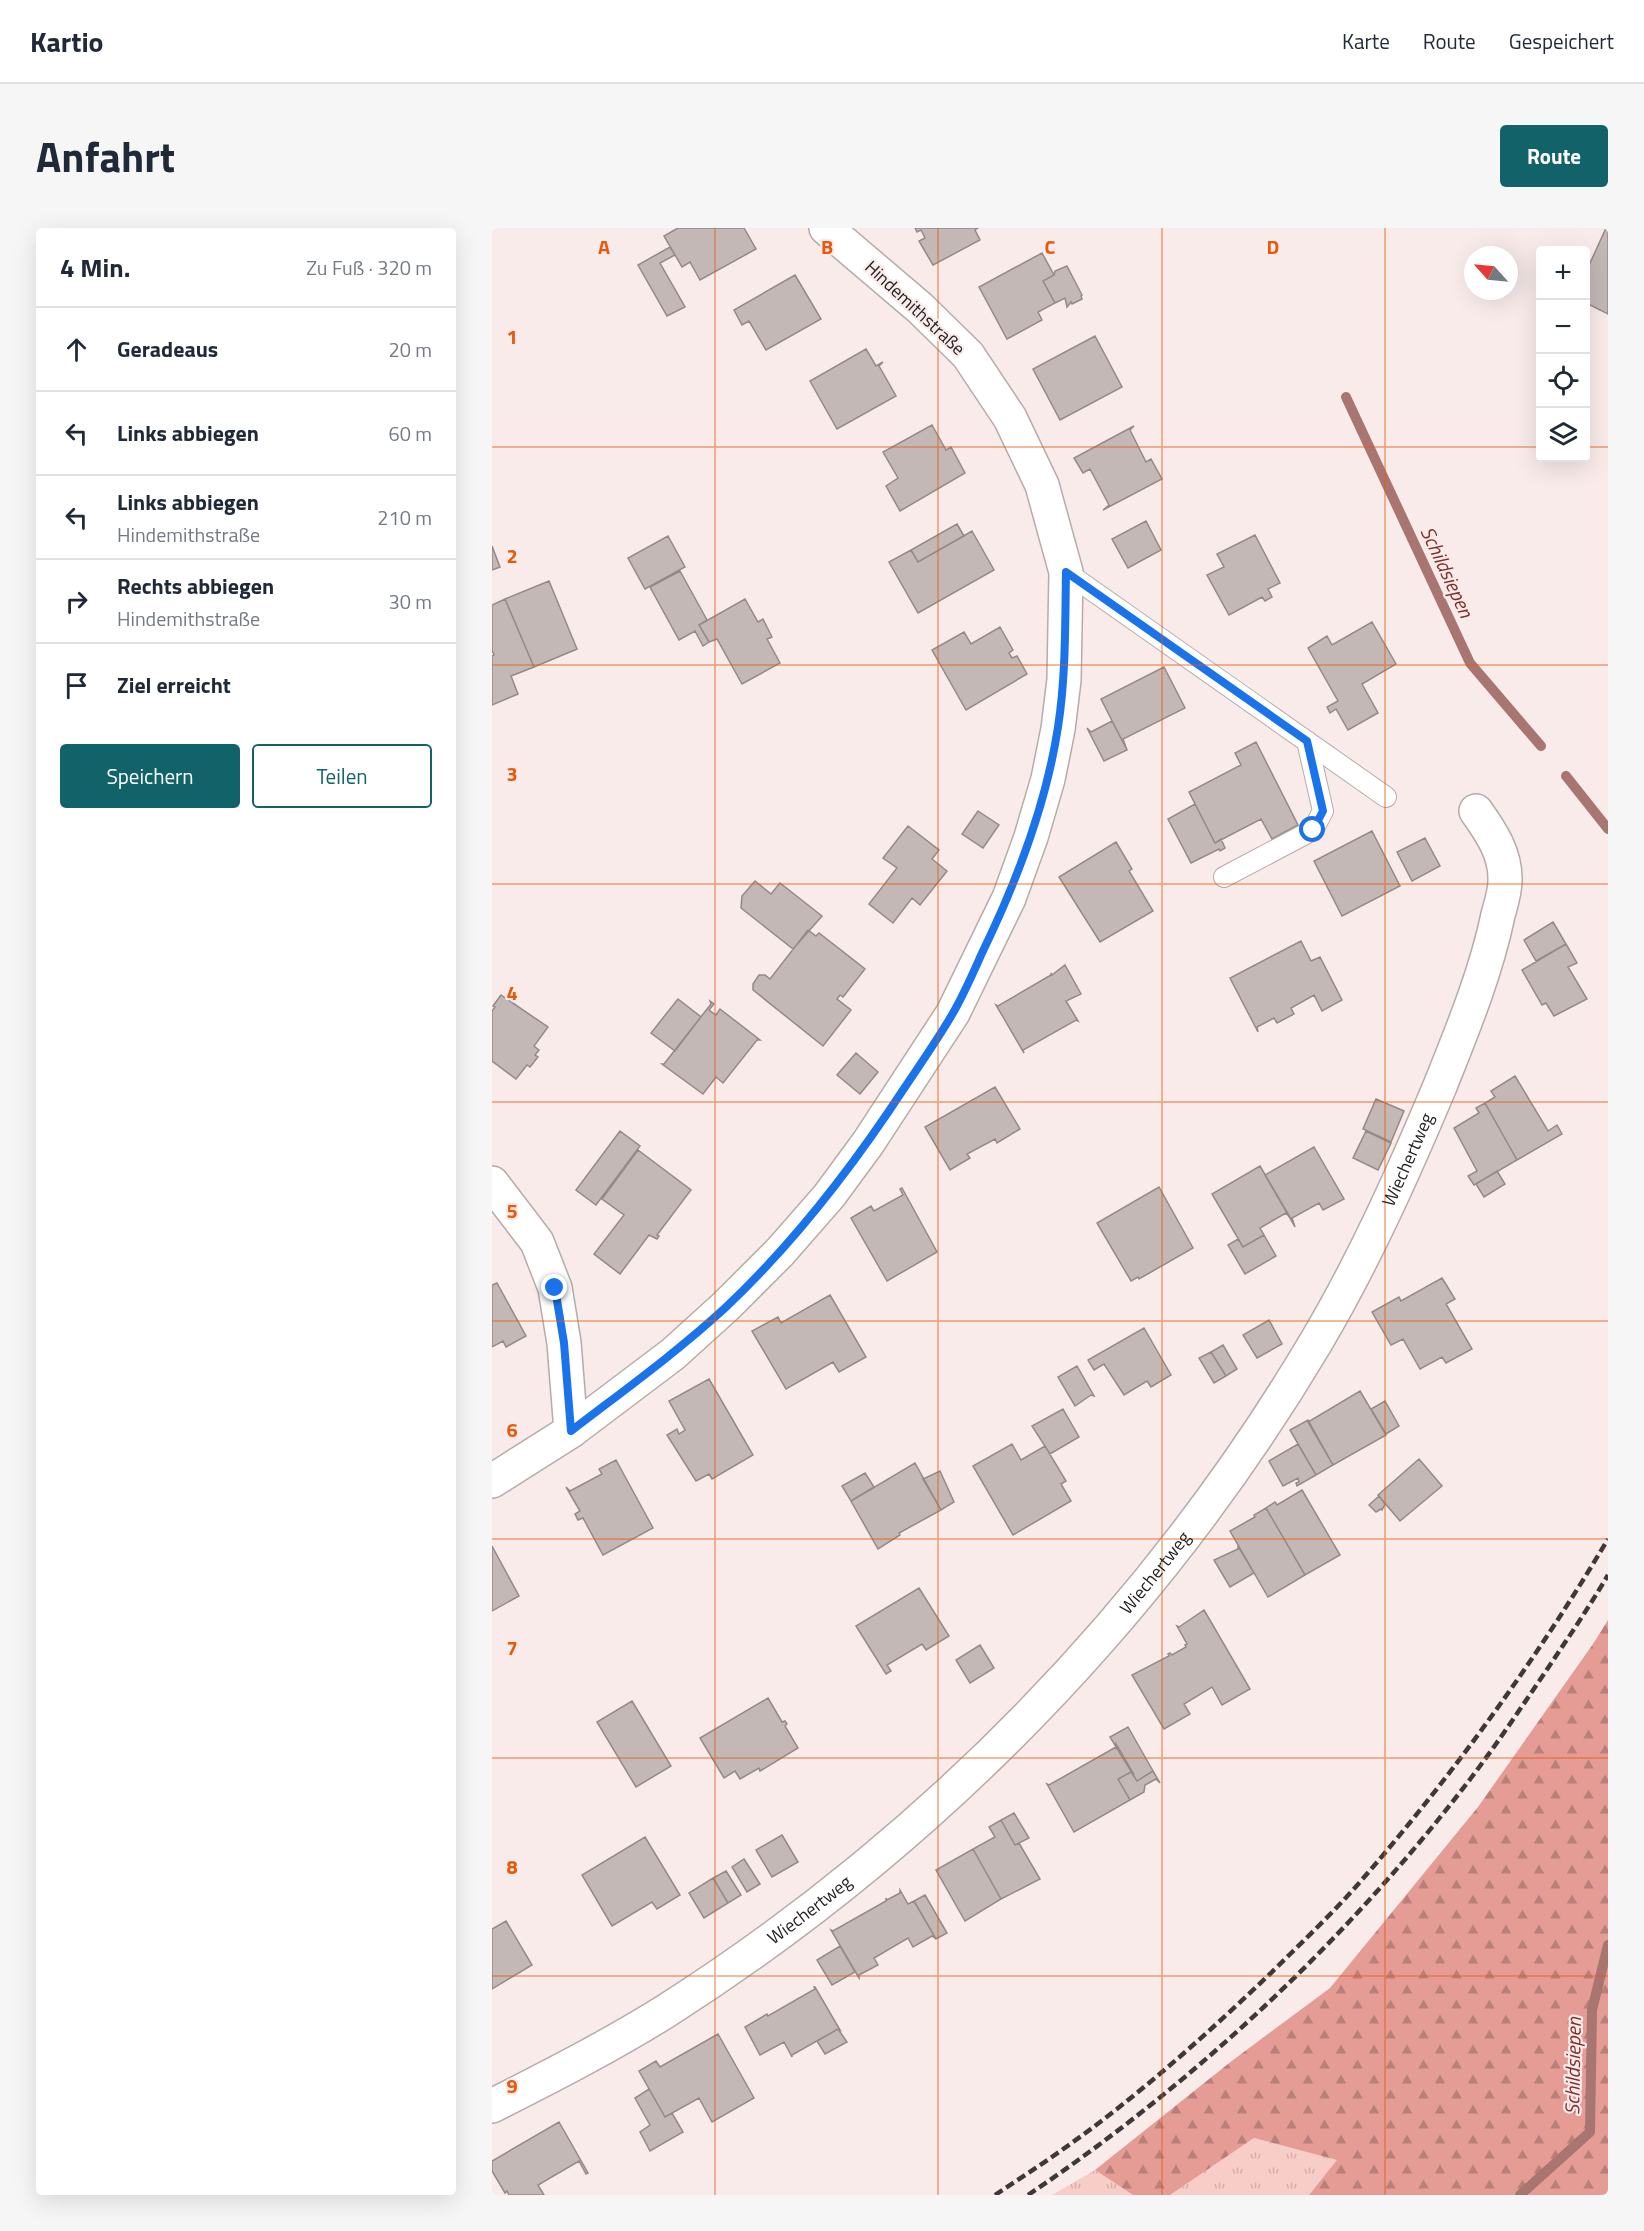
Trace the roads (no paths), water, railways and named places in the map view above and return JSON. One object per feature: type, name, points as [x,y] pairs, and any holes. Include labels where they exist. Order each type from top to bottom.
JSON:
[{"type":"street","name":"Hindemithstraße","points":[[492,1481],[571,1431],[673,1354],[726,1306],[780,1252],[829,1196],[868,1143],[953,1013],[1009,898],[1031,837],[1048,779],[1058,729],[1064,680],[1066,572],[1042,485],[1010,418],[968,356],[920,308],[826,228]]},
{"type":"street","name":"Wiechertweg","points":[[492,2106],[582,2060],[665,2011],[797,1920],[863,1869],[998,1749],[1072,1671],[1178,1545],[1260,1431],[1317,1340],[1370,1240],[1415,1146],[1450,1062],[1494,933],[1505,883],[1502,857],[1493,835],[1476,811]]},
{"type":"street","points":[[492,1182],[537,1242],[555,1288],[564,1343],[571,1431]]},
{"type":"lane","points":[[1066,572],[1386,797]]},
{"type":"lane","points":[[1224,877],[1313,830],[1323,811],[1307,741]]},
{"type":"waterway","name":"Schildsiepen","points":[[1346,397],[1470,663],[1541,746]]},
{"type":"waterway","name":"Schildsiepen","points":[[1566,776],[1608,829]]},
{"type":"waterway","name":"Schildsiepen","points":[[1520,2195],[1590,2132],[1592,2010],[1608,1945]]},
{"type":"railway","points":[[995,2195],[1087,2132],[1169,2066],[1271,1973],[1338,1906],[1394,1842],[1492,1716],[1552,1629],[1608,1539]]},
{"type":"railway","points":[[1028,2195],[1151,2105],[1210,2056],[1321,1951],[1374,1895],[1424,1838],[1481,1765],[1585,1613],[1608,1575]]}]
